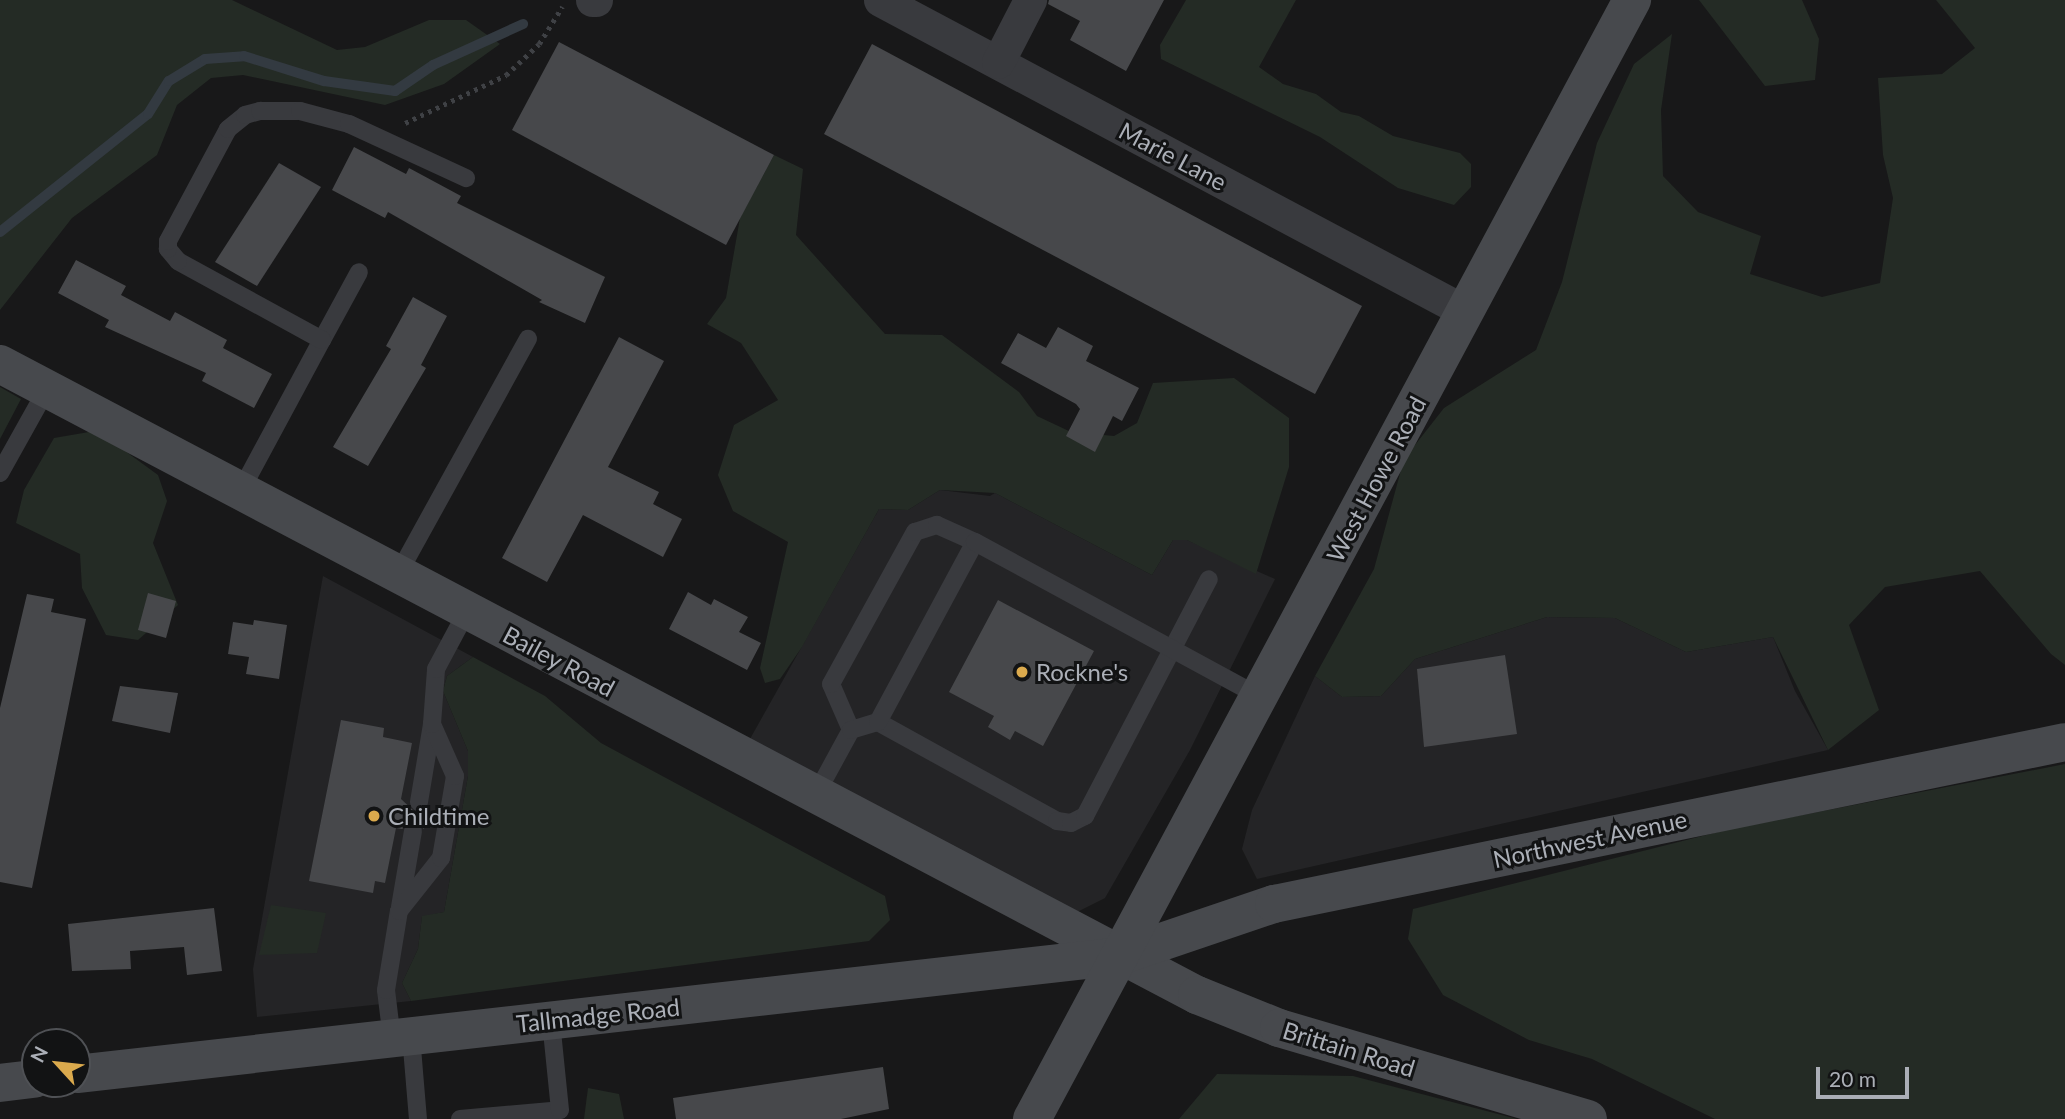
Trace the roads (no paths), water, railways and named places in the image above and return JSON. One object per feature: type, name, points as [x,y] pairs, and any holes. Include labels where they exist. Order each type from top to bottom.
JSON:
[{"type":"street","name":"Marie Lane","points":[[880,0],[1466,312]]},
{"type":"street","points":[[998,62],[1030,0]]},
{"type":"street","name":"West Howe Road","points":[[1032,1119],[1632,0]]},
{"type":"street","name":"Bailey Road","points":[[0,364],[466,613],[1120,956]]},
{"type":"street","name":"Northwest Avenue","points":[[1120,956],[1274,904],[2065,742]]},
{"type":"street","name":"Tallmadge Road","points":[[91,1072],[1120,956]]},
{"type":"street","name":"Brittain Road","points":[[1120,956],[1279,1028],[1588,1119]]},
{"type":"street","points":[[0,1083],[21,1081]]},
{"type":"lane","points":[[322,340],[178,261],[169,249],[168,241],[235,120],[278,110],[329,117],[466,178]]},
{"type":"lane","points":[[240,492],[359,272]]},
{"type":"lane","points":[[397,576],[528,339]]},
{"type":"lane","points":[[0,472],[47,389]]},
{"type":"lane","points":[[852,730],[831,684],[915,532],[937,525],[975,542],[1259,696]]},
{"type":"lane","points":[[816,796],[852,730],[878,722],[975,542]]},
{"type":"lane","points":[[878,722],[1057,821],[1071,823],[1086,816],[1209,579]]},
{"type":"lane","points":[[419,802],[432,723],[436,669],[466,613]]},
{"type":"lane","points":[[399,911],[441,858],[446,831],[455,776],[432,723]]},
{"type":"lane","points":[[413,831],[386,990],[401,1037],[418,1119]]},
{"type":"lane","points":[[460,1119],[560,1110],[551,1021]]},
{"type":"waterway","points":[[0,232],[148,114],[169,81],[205,59],[244,56],[324,81],[395,91],[433,65],[523,24]]},
{"type":"place","name":"Rockne's","points":[[1022,672]]},
{"type":"place","name":"Childtime","points":[[374,816]]}]
